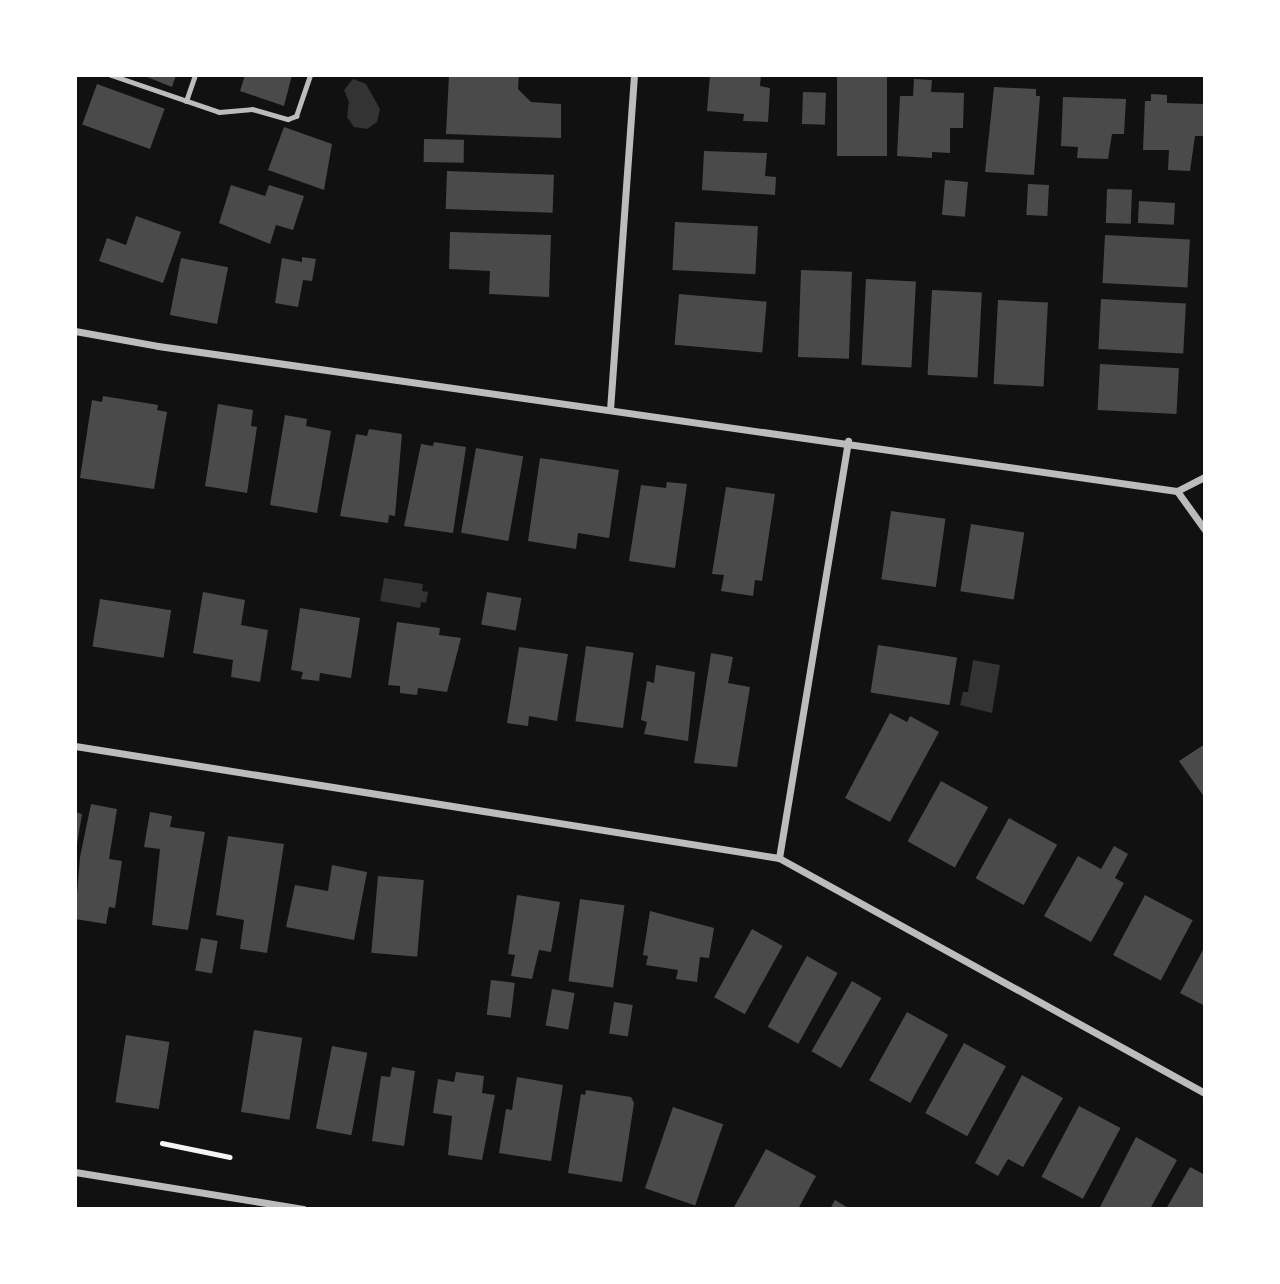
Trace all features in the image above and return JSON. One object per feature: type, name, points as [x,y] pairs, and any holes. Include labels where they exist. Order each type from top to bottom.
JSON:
[{"type":"street","points":[[610,410],[634,75]]},
{"type":"street","points":[[75,331],[610,410],[848,441],[1177,491],[1205,477]]},
{"type":"street","points":[[779,859],[848,441]]},
{"type":"street","points":[[1177,491],[1205,530]]},
{"type":"street","points":[[75,746],[779,859],[1205,1093]]},
{"type":"street","points":[[75,1172],[303,1209]]},
{"type":"lane","points":[[111,75],[219,112],[252,108],[288,120],[296,116],[310,75]]},
{"type":"lane","points":[[186,101],[195,75]]},
{"type":"path","points":[[162,1143],[229,1157]]},
{"type":"shaded area","points":[[353,79],[366,84],[380,109],[377,122],[367,129],[354,127],[347,117],[349,102],[344,90]]},
{"type":"shaded area","points":[[384,578],[423,584],[422,591],[428,592],[426,603],[421,602],[420,608],[380,601]]},
{"type":"shaded area","points":[[973,660],[1000,665],[992,713],[960,705],[963,692],[968,692]]},
{"type":"building","points":[[142,75],[176,75],[172,87]]},
{"type":"building","points":[[245,75],[292,75],[284,106],[240,91]]},
{"type":"building","points":[[449,75],[519,75],[518,89],[531,102],[561,104],[561,138],[446,134]]},
{"type":"building","points":[[710,75],[761,75],[760,86],[770,88],[768,122],[743,121],[744,114],[707,111]]},
{"type":"building","points":[[837,75],[887,75],[887,156],[837,156]]},
{"type":"building","points":[[914,79],[932,80],[931,92],[964,93],[963,128],[950,128],[950,153],[932,152],[932,158],[897,156],[900,96],[913,96]]},
{"type":"building","points":[[97,84],[165,109],[150,149],[82,124]]},
{"type":"building","points":[[994,87],[1036,89],[1036,96],[1040,96],[1034,175],[985,172]]},
{"type":"building","points":[[803,92],[826,93],[825,125],[802,124]]},
{"type":"building","points":[[1151,94],[1167,95],[1167,103],[1205,104],[1205,136],[1195,136],[1190,171],[1168,170],[1169,150],[1143,150],[1145,101],[1151,101]]},
{"type":"building","points":[[1063,97],[1126,99],[1124,134],[1112,134],[1108,159],[1077,158],[1078,147],[1061,146]]},
{"type":"building","points":[[284,127],[332,144],[324,190],[268,170]]},
{"type":"building","points":[[424,139],[464,140],[464,163],[424,162]]},
{"type":"building","points":[[704,151],[767,153],[765,176],[776,177],[775,195],[702,190]]},
{"type":"building","points":[[447,171],[554,175],[553,213],[446,209]]},
{"type":"building","points":[[945,180],[968,182],[965,217],[942,215]]},
{"type":"building","points":[[1028,184],[1049,185],[1047,216],[1026,215]]},
{"type":"building","points":[[231,185],[265,196],[269,185],[304,196],[293,230],[276,225],[270,244],[219,223]]},
{"type":"building","points":[[1107,189],[1132,190],[1131,224],[1106,223]]},
{"type":"building","points":[[1139,201],[1175,203],[1174,225],[1138,223]]},
{"type":"building","points":[[136,216],[181,232],[163,283],[99,261],[107,238],[126,245]]},
{"type":"building","points":[[675,222],[758,226],[755,274],[672,270]]},
{"type":"building","points":[[450,232],[551,235],[549,297],[489,294],[490,271],[449,269]]},
{"type":"building","points":[[1105,235],[1190,239],[1187,287],[1102,283]]},
{"type":"building","points":[[302,257],[316,259],[312,281],[303,280],[298,307],[275,303],[282,258],[302,262]]},
{"type":"building","points":[[181,258],[228,267],[217,324],[170,315]]},
{"type":"building","points":[[801,270],[852,272],[849,359],[798,357]]},
{"type":"building","points":[[866,279],[916,282],[911,367],[861,365]]},
{"type":"building","points":[[932,290],[982,293],[977,378],[928,375]]},
{"type":"building","points":[[679,294],[767,302],[762,352],[675,345]]},
{"type":"building","points":[[1101,299],[1186,303],[1183,353],[1098,349]]},
{"type":"building","points":[[998,300],[1048,303],[1044,387],[994,384]]},
{"type":"building","points":[[1100,364],[1179,368],[1176,414],[1098,410]]},
{"type":"building","points":[[103,396],[158,405],[157,410],[167,412],[154,489],[80,478],[92,400],[102,402]]},
{"type":"building","points":[[218,404],[253,410],[251,426],[257,427],[247,493],[205,486]]},
{"type":"building","points":[[285,415],[307,419],[306,426],[331,431],[317,513],[270,505]]},
{"type":"building","points":[[369,429],[402,434],[395,516],[389,515],[388,523],[340,516],[356,434],[367,436]]},
{"type":"building","points":[[434,442],[466,447],[453,533],[404,526],[421,444],[433,446]]},
{"type":"building","points":[[476,448],[523,456],[508,541],[461,533]]},
{"type":"building","points":[[540,458],[619,470],[609,538],[578,533],[576,549],[528,541]]},
{"type":"building","points":[[667,482],[687,484],[675,568],[629,561],[641,485],[666,488]]},
{"type":"building","points":[[726,487],[775,494],[762,581],[755,580],[753,596],[721,591],[724,575],[712,574]]},
{"type":"building","points":[[891,511],[945,519],[936,587],[881,579]]},
{"type":"building","points":[[971,524],[1024,532],[1014,600],[960,591]]},
{"type":"building","points":[[203,592],[245,600],[241,625],[268,630],[260,682],[231,677],[233,660],[193,653]]},
{"type":"building","points":[[487,592],[521,598],[516,631],[481,624]]},
{"type":"building","points":[[100,599],[171,610],[164,658],[92,646]]},
{"type":"building","points":[[300,608],[360,618],[351,678],[320,673],[319,681],[301,679],[303,672],[291,670]]},
{"type":"building","points":[[397,622],[440,628],[439,635],[461,638],[447,692],[418,688],[417,695],[400,693],[400,686],[388,685]]},
{"type":"building","points":[[878,645],[957,658],[950,705],[870,692]]},
{"type":"building","points":[[586,646],[634,653],[623,728],[575,721]]},
{"type":"building","points":[[519,647],[568,654],[557,721],[529,716],[528,726],[507,723]]},
{"type":"building","points":[[711,653],[733,657],[728,683],[750,687],[737,767],[694,763]]},
{"type":"building","points":[[656,665],[695,672],[688,741],[644,734],[647,722],[641,720],[647,681],[654,683]]},
{"type":"building","points":[[890,713],[907,722],[910,716],[939,732],[890,822],[845,798]]},
{"type":"building","points":[[1205,744],[1205,798],[1179,761]]},
{"type":"building","points":[[941,781],[988,807],[955,868],[908,841]]},
{"type":"building","points":[[91,804],[117,809],[109,859],[122,861],[115,908],[109,907],[106,924],[75,919],[80,857]]},
{"type":"building","points":[[75,812],[82,814],[77,844],[75,844]]},
{"type":"building","points":[[150,812],[172,816],[170,827],[205,832],[188,930],[152,925],[160,849],[144,847]]},
{"type":"building","points":[[1009,818],[1057,845],[1024,905],[976,878]]},
{"type":"building","points":[[228,836],[284,844],[267,953],[240,949],[244,920],[216,915]]},
{"type":"building","points":[[1114,846],[1128,854],[1115,878],[1124,883],[1091,942],[1044,916],[1078,856],[1101,869]]},
{"type":"building","points":[[332,865],[367,872],[354,940],[286,927],[295,885],[328,891]]},
{"type":"building","points":[[378,876],[424,880],[417,957],[371,953]]},
{"type":"building","points":[[517,895],[560,902],[551,952],[539,950],[532,979],[511,976],[515,955],[508,954]]},
{"type":"building","points":[[1145,895],[1193,920],[1161,980],[1113,955]]},
{"type":"building","points":[[580,899],[625,905],[613,987],[568,981]]},
{"type":"building","points":[[650,911],[714,928],[709,958],[700,957],[697,982],[676,979],[678,970],[646,965],[648,956],[643,955]]},
{"type":"building","points":[[752,929],[783,946],[745,1014],[714,997]]},
{"type":"building","points":[[201,938],[218,941],[212,973],[195,970]]},
{"type":"building","points":[[1205,946],[1205,1006],[1180,993]]},
{"type":"building","points":[[807,956],[838,973],[798,1044],[768,1027]]},
{"type":"building","points":[[491,980],[515,983],[511,1018],[487,1015]]},
{"type":"building","points":[[852,981],[881,998],[841,1068],[812,1051]]},
{"type":"building","points":[[552,989],[575,993],[568,1029],[546,1025]]},
{"type":"building","points":[[614,1002],[633,1005],[628,1037],[609,1034]]},
{"type":"building","points":[[907,1012],[948,1035],[910,1103],[869,1080]]},
{"type":"building","points":[[254,1030],[302,1038],[289,1120],[241,1112]]},
{"type":"building","points":[[126,1035],[169,1042],[159,1109],[115,1102]]},
{"type":"building","points":[[964,1043],[1006,1066],[967,1136],[925,1113]]},
{"type":"building","points":[[332,1046],[367,1053],[351,1135],[316,1128]]},
{"type":"building","points":[[392,1067],[415,1071],[404,1146],[372,1141],[381,1076],[390,1077]]},
{"type":"building","points":[[456,1072],[484,1076],[482,1093],[495,1095],[482,1160],[448,1155],[452,1116],[433,1113],[438,1079],[454,1082]]},
{"type":"building","points":[[1022,1075],[1063,1098],[1023,1167],[1008,1159],[998,1176],[975,1163]]},
{"type":"building","points":[[517,1077],[563,1085],[551,1161],[499,1153],[506,1109],[512,1110]]},
{"type":"building","points":[[586,1090],[631,1097],[634,1103],[622,1182],[568,1173],[581,1094],[585,1095]]},
{"type":"building","points":[[1079,1106],[1120,1128],[1083,1199],[1041,1177]]},
{"type":"building","points":[[673,1107],[723,1124],[695,1206],[645,1188]]},
{"type":"building","points":[[1136,1137],[1177,1160],[1150,1209],[1099,1209]]},
{"type":"building","points":[[766,1149],[816,1176],[798,1209],[733,1209]]},
{"type":"building","points":[[1190,1167],[1205,1175],[1205,1209],[1166,1209]]},
{"type":"building","points":[[835,1200],[850,1209],[830,1209]]}]
